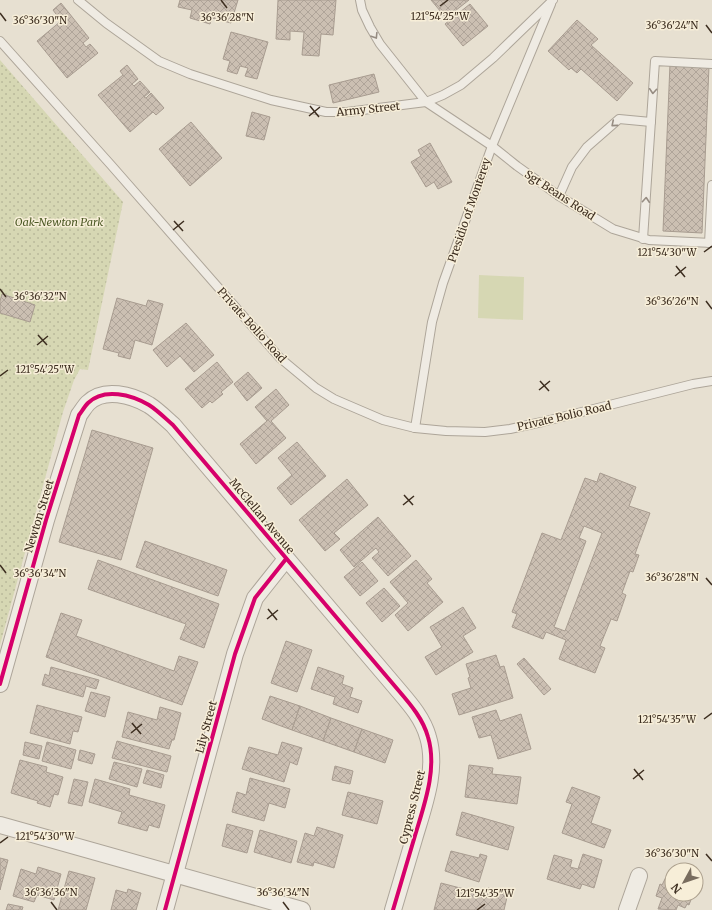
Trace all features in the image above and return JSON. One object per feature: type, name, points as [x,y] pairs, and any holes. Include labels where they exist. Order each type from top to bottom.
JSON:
[{"type":"street","name":"McClellan Avenue","points":[[88,402],[100,395],[112,394],[127,396],[149,405],[173,424],[399,691]]},
{"type":"street","name":"Newton Street","points":[[0,684],[46,520],[79,415],[88,402]]},
{"type":"street","name":"Lily Street","points":[[165,910],[238,647],[255,598],[286,559]]},
{"type":"street","name":"Cypress Street","points":[[394,910],[423,805],[432,757],[429,739],[424,725],[413,708],[399,691]]},
{"type":"street","points":[[0,825],[302,910]]},
{"type":"street","points":[[627,910],[640,876]]},
{"type":"lane","name":"Army Street","points":[[78,0],[106,23],[159,61],[190,74],[271,100],[326,112],[347,112],[426,102],[443,95],[461,85],[493,58],[553,0]]},
{"type":"lane","name":"Sgt Beans Road","points":[[360,0],[362,10],[370,28],[380,44],[426,102],[492,146],[516,166],[558,196],[613,229],[644,239],[710,243]]},
{"type":"lane","name":"Presidio of Monterey","points":[[415,428],[432,322],[443,283],[492,146],[553,0]]},
{"type":"lane","name":"Private Bolio Road","points":[[0,41],[111,164],[280,358],[303,378],[334,400],[383,420],[415,428],[485,432],[510,429],[693,384],[712,381]]},
{"type":"lane","points":[[644,239],[655,61],[712,64]]},
{"type":"lane","points":[[558,196],[572,166],[587,147],[619,119],[651,122]]},
{"type":"lane","points":[[710,243],[712,185]]},
{"type":"green space","name":"Oak-Newton Park","points":[[0,60],[123,202],[88,370],[80,369],[74,380],[63,412],[0,645]]},
{"type":"green space","points":[[479,275],[524,277],[523,320],[478,318]]},
{"type":"building","points":[[180,0],[238,0],[231,23],[212,18],[210,24],[190,18],[192,10],[178,7]]},
{"type":"building","points":[[278,0],[336,0],[333,35],[321,34],[319,56],[302,55],[304,32],[290,31],[290,40],[276,39]]},
{"type":"building","points":[[431,0],[469,0],[446,18]]},
{"type":"building","points":[[61,3],[89,38],[83,43],[86,47],[90,44],[98,53],[67,78],[37,41],[61,21],[53,10]]},
{"type":"building","points":[[470,4],[488,26],[463,46],[445,24]]},
{"type":"building","points":[[577,20],[598,39],[591,45],[633,83],[617,101],[581,69],[577,73],[571,68],[569,70],[548,51]]},
{"type":"building","points":[[231,32],[268,42],[257,79],[245,76],[248,68],[240,66],[237,74],[227,71],[230,61],[223,59]]},
{"type":"building","points":[[670,64],[709,66],[702,233],[663,231]]},
{"type":"building","points":[[127,65],[138,79],[132,84],[134,86],[140,81],[150,92],[144,97],[146,98],[151,93],[164,108],[156,115],[153,112],[130,132],[98,95],[123,75],[120,71]]},
{"type":"building","points":[[374,74],[379,92],[333,103],[329,85]]},
{"type":"building","points":[[252,112],[270,117],[264,140],[246,136]]},
{"type":"building","points":[[191,122],[222,158],[190,186],[159,149]]},
{"type":"building","points":[[430,143],[452,182],[438,189],[434,182],[426,187],[411,162],[421,156],[418,150]]},
{"type":"building","points":[[2,294],[35,305],[30,322],[0,313],[0,301]]},
{"type":"building","points":[[117,298],[146,306],[148,300],[163,304],[152,345],[135,340],[130,359],[118,356],[119,353],[103,349]]},
{"type":"building","points":[[186,323],[214,355],[194,372],[180,356],[167,367],[153,350]]},
{"type":"building","points":[[217,362],[233,382],[221,392],[223,394],[212,403],[210,401],[202,408],[185,389]]},
{"type":"building","points":[[248,372],[262,388],[247,401],[234,384]]},
{"type":"building","points":[[276,389],[289,405],[271,421],[286,438],[256,464],[240,444],[267,421],[255,407]]},
{"type":"building","points":[[92,430],[153,448],[121,560],[59,542]]},
{"type":"building","points":[[297,442],[326,476],[291,505],[277,488],[292,475],[278,458]]},
{"type":"building","points":[[600,473],[636,487],[629,506],[650,513],[635,554],[639,555],[633,572],[630,571],[622,593],[626,595],[617,621],[611,619],[600,646],[605,648],[595,673],[559,659],[566,640],[546,632],[543,639],[512,627],[517,614],[512,612],[542,533],[561,540],[585,478],[597,482]],"holes":[[[584,526],[602,533],[565,631],[554,627],[586,541],[579,538]]]},
{"type":"building","points":[[347,479],[368,505],[334,533],[340,539],[325,551],[299,520]]},
{"type":"building","points":[[378,517],[411,556],[388,576],[372,558],[379,552],[376,548],[354,567],[340,550]]},
{"type":"building","points":[[145,541],[227,570],[218,596],[136,567]]},
{"type":"building","points":[[98,560],[219,604],[204,648],[180,639],[186,624],[88,589]]},
{"type":"building","points":[[416,560],[432,579],[427,583],[443,602],[408,631],[395,615],[408,603],[390,582]]},
{"type":"building","points":[[362,562],[378,581],[360,596],[344,577]]},
{"type":"building","points":[[384,588],[400,606],[382,622],[366,603]]},
{"type":"building","points":[[463,607],[476,628],[463,636],[473,652],[436,675],[425,657],[442,647],[430,627]]},
{"type":"building","points":[[61,613],[82,620],[76,636],[174,671],[179,656],[198,662],[182,705],[46,657]]},
{"type":"building","points":[[286,641],[312,650],[297,692],[271,683]]},
{"type":"building","points":[[496,655],[500,667],[504,666],[513,698],[459,715],[452,694],[471,688],[468,678],[470,677],[466,664]]},
{"type":"building","points":[[524,658],[551,689],[544,695],[517,664]]},
{"type":"building","points":[[51,667],[99,680],[96,689],[86,686],[83,697],[42,685],[45,674],[49,676]]},
{"type":"building","points":[[318,667],[344,676],[342,684],[353,688],[350,697],[362,701],[358,713],[333,704],[335,697],[311,689]]},
{"type":"building","points":[[91,692],[110,697],[105,717],[85,711]]},
{"type":"building","points":[[270,696],[300,706],[292,730],[262,719]]},
{"type":"building","points":[[37,705],[82,717],[78,732],[73,731],[70,744],[30,733]]},
{"type":"building","points":[[300,706],[331,718],[323,741],[292,730]]},
{"type":"building","points":[[160,707],[181,713],[174,740],[172,740],[169,749],[122,737],[128,712],[157,720]]},
{"type":"building","points":[[496,710],[500,721],[521,714],[531,749],[498,759],[491,735],[479,738],[472,717]]},
{"type":"building","points":[[331,718],[362,729],[354,752],[323,741]]},
{"type":"building","points":[[362,729],[393,740],[385,763],[354,752]]},
{"type":"building","points":[[117,741],[171,756],[167,772],[112,758]]},
{"type":"building","points":[[25,742],[42,746],[39,759],[23,755]]},
{"type":"building","points":[[47,742],[76,750],[71,769],[42,761]]},
{"type":"building","points":[[282,742],[302,748],[297,765],[290,762],[284,782],[242,769],[249,747],[278,755]]},
{"type":"building","points":[[80,750],[95,754],[92,764],[78,760]]},
{"type":"building","points":[[20,760],[47,767],[46,772],[63,777],[58,795],[54,794],[50,807],[37,803],[38,801],[11,793]]},
{"type":"building","points":[[114,762],[142,769],[137,787],[109,779]]},
{"type":"building","points":[[469,765],[493,768],[492,774],[521,777],[517,804],[465,797]]},
{"type":"building","points":[[335,766],[353,771],[350,784],[332,780]]},
{"type":"building","points":[[147,770],[164,775],[161,788],[143,783]]},
{"type":"building","points":[[250,778],[290,789],[285,808],[269,803],[264,821],[232,812],[237,792],[246,795]]},
{"type":"building","points":[[74,779],[88,782],[82,806],[68,803]]},
{"type":"building","points":[[95,779],[130,789],[129,795],[165,805],[159,828],[149,825],[147,831],[118,823],[122,812],[89,802]]},
{"type":"building","points":[[572,787],[600,797],[591,823],[611,830],[604,848],[562,833],[572,804],[566,802]]},
{"type":"building","points":[[348,792],[383,801],[377,824],[342,815]]},
{"type":"building","points":[[462,812],[514,827],[508,850],[456,835]]},
{"type":"building","points":[[227,824],[253,831],[247,853],[222,846]]},
{"type":"building","points":[[317,827],[343,835],[334,868],[314,862],[313,866],[297,862],[305,833],[314,836]]},
{"type":"building","points":[[260,830],[297,841],[291,863],[254,852]]},
{"type":"building","points":[[451,851],[479,858],[480,854],[487,856],[479,882],[445,871]]},
{"type":"building","points":[[583,854],[602,860],[594,888],[582,884],[580,889],[547,879],[554,855],[572,860],[570,867],[578,869]]},
{"type":"building","points":[[0,858],[8,860],[0,890]]},
{"type":"building","points":[[38,867],[61,874],[54,900],[37,895],[34,902],[13,896],[21,869],[36,874]]},
{"type":"building","points":[[69,871],[95,878],[86,910],[58,910]]},
{"type":"building","points":[[664,881],[664,902],[690,902],[689,905],[687,904],[685,908],[678,905],[676,910],[658,909],[662,898],[656,896],[660,884],[662,885]]},
{"type":"building","points":[[441,883],[487,895],[488,888],[508,893],[504,910],[434,910]]},
{"type":"building","points":[[128,889],[141,893],[136,910],[111,910],[116,890],[127,893]]},
{"type":"building","points":[[8,904],[23,907],[22,910],[6,910]]},
{"type":"cycle path","points":[[0,684],[46,520],[79,415],[88,403],[102,395],[118,394],[142,401],[155,409],[173,425],[403,696],[416,712],[426,730],[431,750],[428,789],[393,910]]},
{"type":"cycle path","points":[[165,910],[235,654],[255,598],[286,559]]}]
